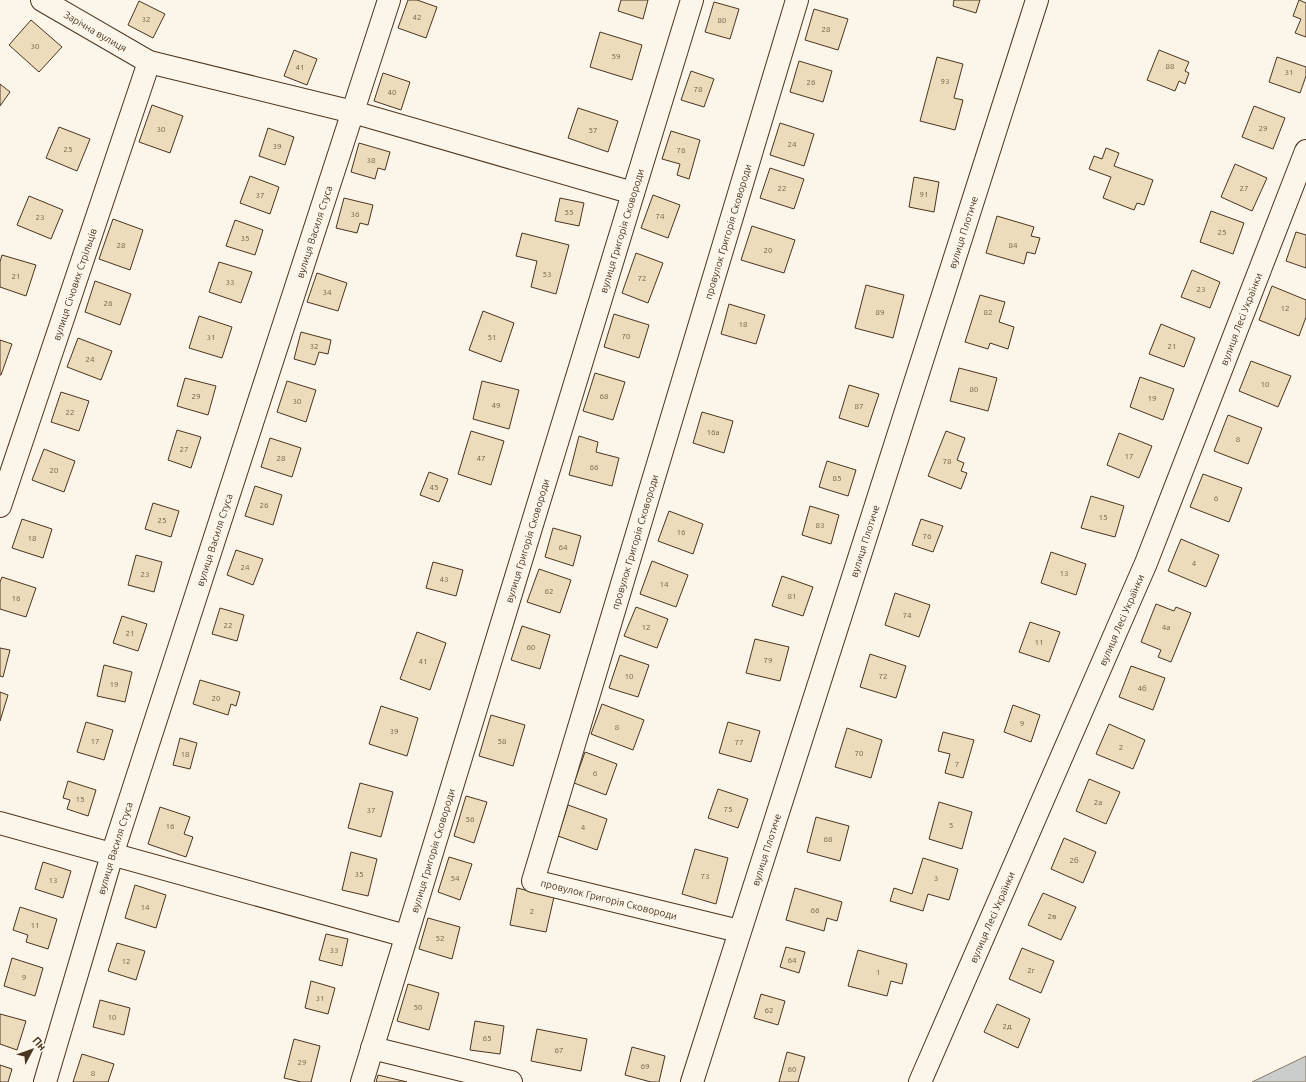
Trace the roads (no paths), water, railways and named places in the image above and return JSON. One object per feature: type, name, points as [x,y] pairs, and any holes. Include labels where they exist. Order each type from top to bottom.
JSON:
[{"type":"street","name":"Зарічна вулиця","points":[[42,0],[149,62],[353,112],[633,193]]},
{"type":"street","name":"вулиця Василя Стуса","points":[[45,1082],[112,855],[389,0]]},
{"type":"street","name":"вулиця Григорія Сковороди","points":[[362,1082],[692,0]]},
{"type":"street","name":"провулок Григорія Сковороди","points":[[739,931],[533,881],[798,0]]},
{"type":"street","name":"вулиця Плотиче","points":[[692,1082],[1037,0]]},
{"type":"street","name":"вулиця Січових Стрільців","points":[[0,506],[149,62]]},
{"type":"street","name":"вулиця Лесі Українки","points":[[920,1082],[1146,564],[1306,151]]},
{"type":"street","points":[[0,823],[406,936]]},
{"type":"street","points":[[372,1048],[511,1082]]}]
